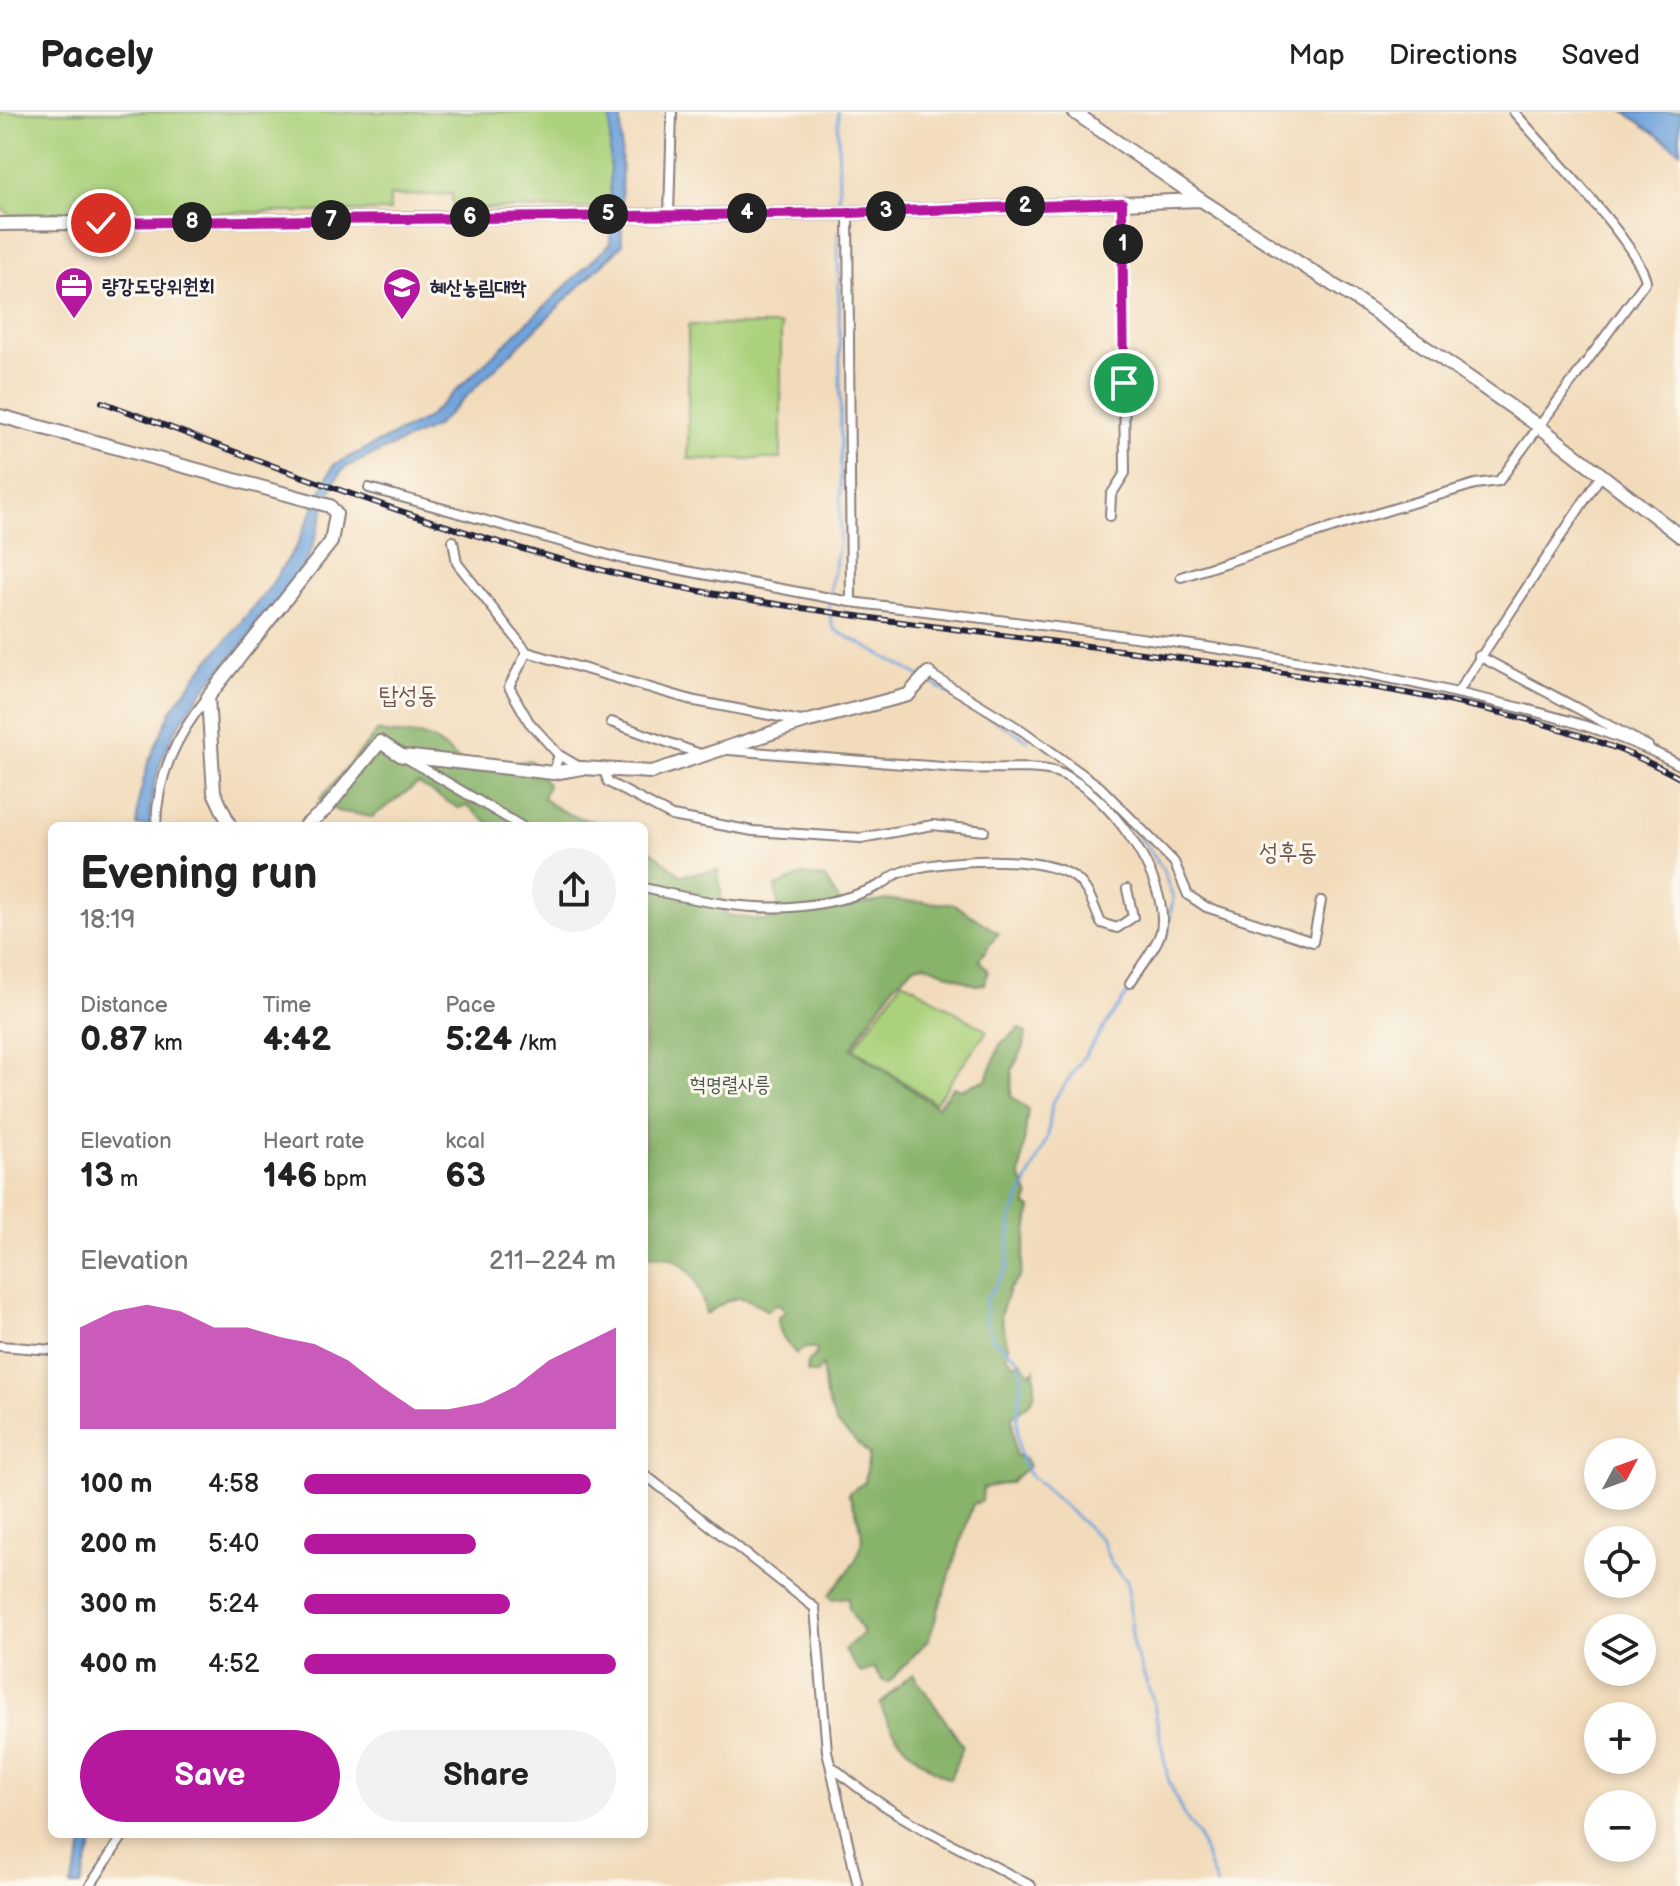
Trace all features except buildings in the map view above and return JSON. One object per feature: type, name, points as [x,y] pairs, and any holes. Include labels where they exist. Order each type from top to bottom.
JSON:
[{"type":"main road","points":[[1074,112],[1201,200],[1366,306],[1540,427],[1680,536]]},
{"type":"main road","points":[[0,224],[848,213],[1201,200]]},
{"type":"main road","points":[[0,416],[330,506],[336,514],[331,542],[208,697],[214,792],[228,822]]},
{"type":"main road","points":[[310,822],[326,809],[380,742],[402,756],[553,773],[582,768],[652,772],[805,722],[908,695],[925,678]]},
{"type":"street","points":[[669,214],[672,112]]},
{"type":"street","points":[[1181,577],[1401,506],[1475,484],[1499,481],[1646,281],[1643,268],[1617,234],[1514,112]]},
{"type":"street","points":[[1110,516],[1111,495],[1125,473],[1122,203]]},
{"type":"street","points":[[848,213],[851,602]]},
{"type":"street","points":[[1457,693],[1602,474]]},
{"type":"street","points":[[369,488],[623,559],[831,599],[1220,649],[1457,693],[1552,714],[1663,756]]},
{"type":"street","points":[[453,541],[457,563],[527,652],[695,701],[805,722]]},
{"type":"street","points":[[527,652],[509,687],[529,722],[559,755],[582,768]]},
{"type":"street","points":[[1479,656],[1680,765]]},
{"type":"street","points":[[925,678],[1034,738],[1100,787],[1174,862],[1188,895],[1206,907],[1313,942],[1321,901]]},
{"type":"street","points":[[157,822],[164,769],[189,719],[208,697]]},
{"type":"street","points":[[611,722],[703,755]]},
{"type":"street","points":[[720,749],[962,769],[1056,772],[1087,792],[1118,821],[1145,859],[1159,888],[1161,932],[1130,983]]},
{"type":"street","points":[[553,773],[559,755]]},
{"type":"street","points":[[402,756],[514,822]]},
{"type":"street","points":[[604,770],[608,782],[672,816],[753,831],[861,838],[933,825],[984,831]]},
{"type":"street","points":[[648,889],[702,902],[797,907],[842,901],[882,885],[897,874],[940,864],[1023,862],[1049,867],[1078,879],[1101,923],[1117,928],[1133,917],[1127,889]]},
{"type":"street","points":[[0,1346],[48,1350]]},
{"type":"street","points":[[648,1477],[815,1608],[823,1725],[858,1886]]},
{"type":"street","points":[[831,1766],[892,1812],[1031,1886]]},
{"type":"street","points":[[90,1886],[121,1838]]},
{"type":"green space","points":[[0,112],[610,112],[611,208],[453,209],[452,194],[390,196],[390,211],[11,215],[0,207]]},
{"type":"green space","points":[[688,325],[781,325],[781,459],[688,459]]},
{"type":"green space","points":[[378,731],[429,738],[449,751],[472,773],[530,760],[548,785],[543,798],[560,810],[596,822],[488,822],[467,806],[458,808],[418,784],[372,817],[337,811],[320,799]]},
{"type":"green space","name":"혁명렬사릉","points":[[648,848],[681,875],[718,870],[724,914],[765,921],[781,917],[775,887],[801,875],[825,878],[843,907],[887,900],[954,904],[998,933],[979,960],[988,971],[985,984],[975,985],[925,964],[915,966],[895,984],[851,1048],[937,1107],[953,1087],[962,1089],[987,1079],[1000,1044],[1020,1028],[1026,1033],[1024,1047],[1012,1070],[1011,1096],[1028,1110],[1020,1176],[1029,1197],[1026,1206],[1031,1208],[1020,1277],[1009,1289],[1000,1316],[1008,1346],[1006,1355],[1015,1365],[1021,1361],[1030,1373],[1035,1369],[1033,1397],[1027,1406],[1012,1416],[1015,1455],[1025,1459],[1029,1466],[1011,1482],[983,1488],[982,1501],[973,1504],[929,1639],[889,1682],[883,1681],[874,1668],[861,1673],[844,1650],[863,1633],[849,1608],[848,1597],[832,1599],[829,1595],[850,1569],[861,1547],[860,1525],[848,1493],[865,1482],[869,1454],[836,1423],[826,1397],[822,1365],[816,1374],[807,1372],[808,1362],[817,1353],[815,1348],[805,1348],[796,1354],[792,1350],[779,1328],[778,1318],[786,1311],[778,1303],[767,1311],[750,1300],[736,1298],[706,1314],[698,1286],[689,1271],[674,1260],[648,1255]]},
{"type":"green space","points":[[903,980],[987,1031],[935,1103],[854,1048]]},
{"type":"green space","points":[[913,1674],[963,1746],[950,1779],[927,1766],[908,1748],[892,1728],[880,1704]]},
{"type":"water","points":[[610,112],[621,112],[622,245],[435,427],[344,468],[330,491],[302,569],[280,601],[183,718],[166,750],[154,786],[150,822],[137,822],[138,802],[148,763],[171,711],[267,591],[297,545],[333,465],[426,419],[610,244]]},
{"type":"water","points":[[1625,112],[1680,112],[1680,151]]},
{"type":"water","points":[[86,1838],[95,1838],[80,1886],[71,1886]]},
{"type":"waterway","points":[[838,112],[839,203]]},
{"type":"waterway","points":[[838,231],[840,534],[830,596],[831,620],[835,630],[922,677]]},
{"type":"waterway","points":[[928,681],[1028,740]]},
{"type":"waterway","points":[[1073,772],[1103,797],[1145,843],[1163,870],[1173,898],[1167,936],[1052,1103],[1048,1136],[1011,1217],[1007,1268],[986,1299],[986,1321],[993,1339],[1018,1358],[1022,1375],[1017,1419],[1019,1453],[1029,1474],[1102,1540],[1111,1564],[1127,1581],[1133,1646],[1153,1700],[1168,1779],[1182,1812],[1198,1835],[1217,1886]]},
{"type":"railway","points":[[102,402],[402,511],[554,558],[632,577],[785,605],[1235,666],[1452,702],[1500,712],[1593,740],[1680,778]]},
{"type":"place","name":"량강도당위원회","points":[[74,320]]},
{"type":"place","name":"혜산농림대학","points":[[402,321]]},
{"type":"district","name":"탑성동","points":[[408,695]]},
{"type":"district","name":"성후동","points":[[1288,852]]},
{"type":"route","points":[[101,223],[848,213],[1122,203],[1124,383]]}]
